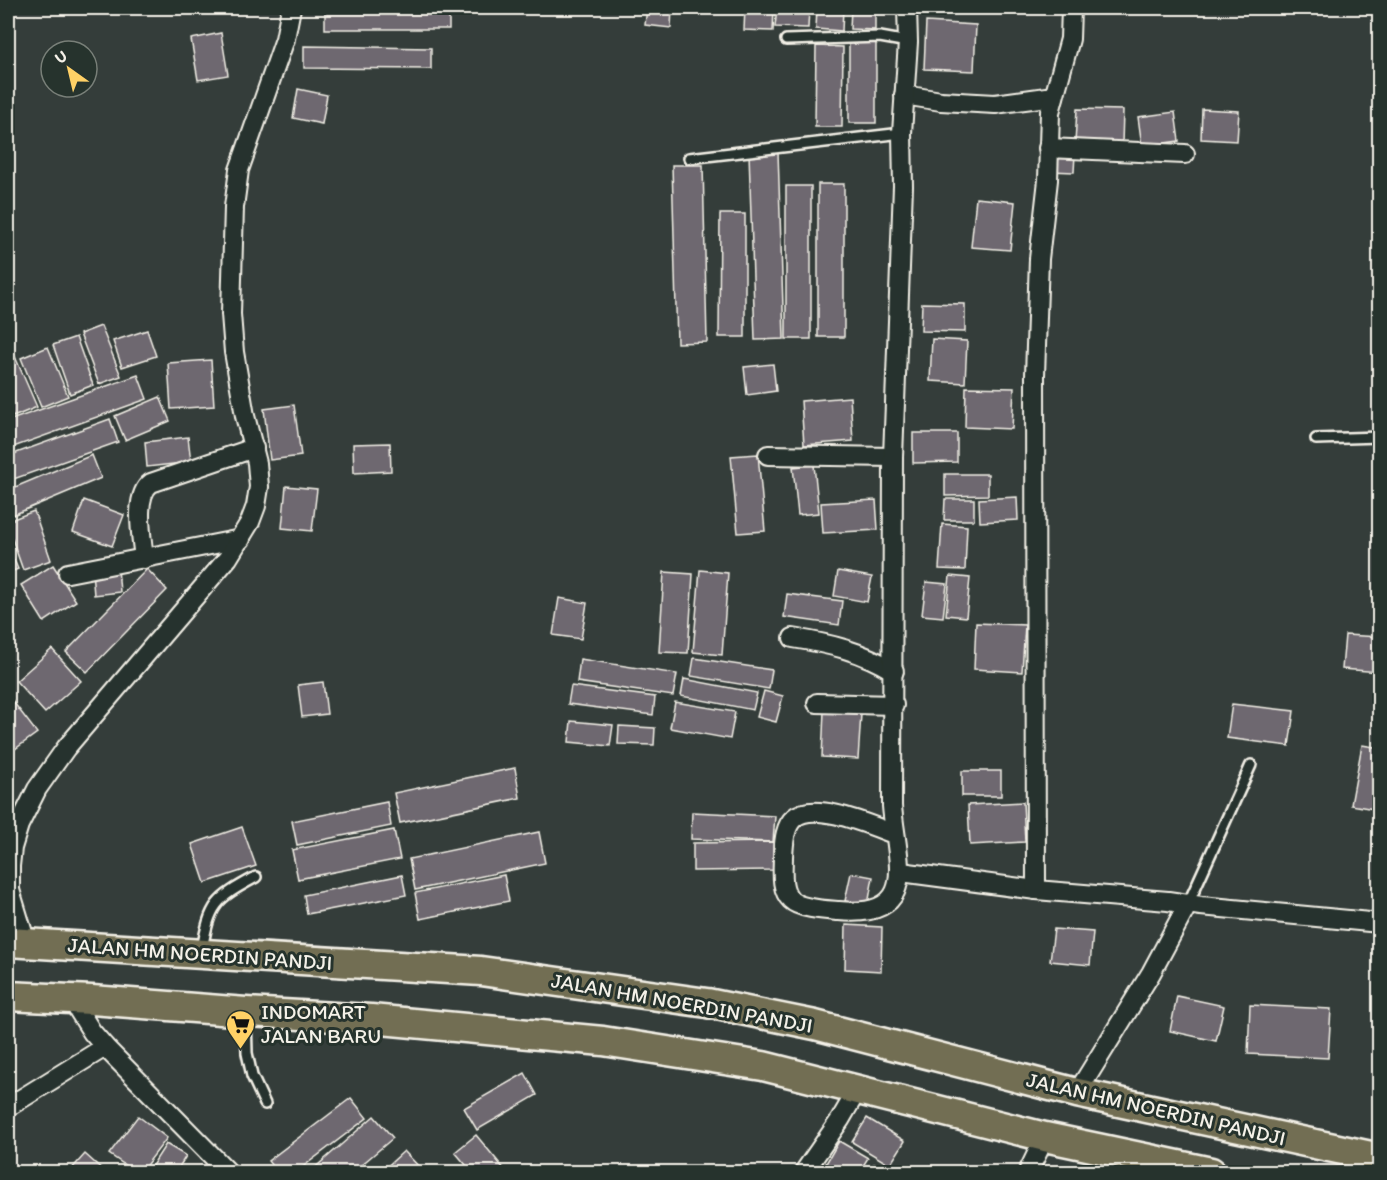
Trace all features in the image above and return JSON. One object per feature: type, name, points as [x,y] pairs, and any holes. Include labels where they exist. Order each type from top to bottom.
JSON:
[{"type":"main road","name":"JALAN HM NOERDIN PANDJI","points":[[17,942],[481,971],[707,1003],[815,1024],[1077,1093],[1380,1158]]},
{"type":"main road","points":[[8,996],[72,1000],[246,1024],[404,1022],[603,1041],[764,1066],[1045,1137],[1211,1173]]},
{"type":"street","points":[[17,942],[10,890],[12,848],[19,825],[37,789],[66,748],[201,592],[241,539],[256,506],[259,487],[254,448],[245,416],[234,352],[231,314],[234,207],[239,170],[282,48],[291,8]]},
{"type":"street","points":[[894,834],[853,819],[828,813],[812,811],[800,814],[790,823],[784,841],[785,890],[791,900],[798,905],[857,913],[880,906],[893,896],[898,888],[901,872],[894,834],[892,754],[894,705],[893,458],[903,186],[902,133],[908,42],[907,8]]},
{"type":"street","points":[[1036,890],[1035,375],[1039,259],[1048,180],[1050,112],[1070,39],[1071,8]]},
{"type":"street","points":[[904,95],[941,101],[995,104],[1054,96]]},
{"type":"street","points":[[1048,148],[1185,154]]},
{"type":"street","points":[[144,559],[140,517],[141,497],[146,487],[151,483],[254,448]]},
{"type":"street","points":[[768,455],[893,458]]},
{"type":"street","points":[[68,573],[241,539]]},
{"type":"street","points":[[794,638],[843,648],[872,658],[894,671]]},
{"type":"street","points":[[817,703],[894,705]]},
{"type":"street","points":[[901,872],[1036,890],[1380,923]]},
{"type":"street","points":[[1077,1093],[1151,973],[1188,904]]},
{"type":"street","points":[[72,1000],[92,1032],[105,1047],[228,1173]]},
{"type":"street","points":[[8,1107],[105,1047]]},
{"type":"street","points":[[804,1173],[858,1089]]},
{"type":"street","points":[[1028,1173],[1045,1137]]},
{"type":"lane","points":[[786,40],[880,37],[908,42]]},
{"type":"lane","points":[[689,158],[902,133]]},
{"type":"lane","points":[[1316,439],[1380,438]]},
{"type":"lane","points":[[1188,904],[1251,765]]},
{"type":"lane","points":[[201,955],[208,916],[214,906],[237,887],[256,877]]},
{"type":"lane","points":[[246,1024],[247,1053],[252,1076],[265,1104]]},
{"type":"building","points":[[325,8],[449,8],[449,29],[325,29]]},
{"type":"building","points":[[647,8],[672,8],[671,28],[645,25]]},
{"type":"building","points":[[745,8],[774,8],[773,31],[744,30]]},
{"type":"building","points":[[777,8],[809,8],[808,28],[775,27]]},
{"type":"building","points":[[817,8],[843,8],[842,31],[816,29]]},
{"type":"building","points":[[851,8],[875,8],[875,30],[850,29]]},
{"type":"building","points":[[926,22],[976,25],[974,71],[924,69]]},
{"type":"building","points":[[221,33],[228,75],[198,80],[191,39]]},
{"type":"building","points":[[849,43],[876,43],[876,123],[849,123]]},
{"type":"building","points":[[304,46],[431,48],[431,69],[304,68]]},
{"type":"building","points":[[816,46],[843,47],[842,127],[815,127]]},
{"type":"building","points":[[298,89],[327,95],[322,124],[293,118]]},
{"type":"building","points":[[1077,109],[1123,110],[1122,144],[1075,143]]},
{"type":"building","points":[[1202,109],[1239,111],[1237,141],[1201,139]]},
{"type":"building","points":[[1175,112],[1179,141],[1142,146],[1138,117]]},
{"type":"building","points":[[778,152],[784,339],[755,340],[749,153]]},
{"type":"building","points":[[1051,152],[1075,154],[1074,172],[1050,171]]},
{"type":"building","points":[[672,165],[703,165],[707,342],[677,343]]},
{"type":"building","points":[[818,184],[844,184],[844,337],[818,337]]},
{"type":"building","points":[[786,186],[811,186],[811,339],[786,339]]},
{"type":"building","points":[[976,198],[1015,202],[1010,250],[971,247]]},
{"type":"building","points":[[720,214],[745,214],[745,337],[719,337]]},
{"type":"building","points":[[922,303],[965,304],[965,332],[921,331]]},
{"type":"building","points":[[101,326],[121,376],[99,384],[80,334]]},
{"type":"building","points":[[147,330],[156,356],[122,367],[113,341]]},
{"type":"building","points":[[76,337],[93,385],[70,394],[53,345]]},
{"type":"building","points":[[932,339],[967,341],[965,383],[930,381]]},
{"type":"building","points":[[48,347],[68,396],[41,407],[21,358]]},
{"type":"building","points":[[13,352],[37,407],[13,417],[8,403],[8,354]]},
{"type":"building","points":[[211,360],[214,406],[171,409],[168,363]]},
{"type":"building","points":[[773,364],[776,391],[747,395],[744,367]]},
{"type":"building","points":[[138,375],[147,399],[8,449],[8,421]]},
{"type":"building","points":[[966,387],[1014,388],[1012,429],[965,427]]},
{"type":"building","points":[[160,397],[170,421],[125,440],[115,416]]},
{"type":"building","points":[[850,397],[853,441],[804,445],[801,401]]},
{"type":"building","points":[[294,405],[301,456],[270,460],[264,409]]},
{"type":"building","points":[[110,419],[118,442],[8,481],[8,456]]},
{"type":"building","points":[[913,433],[957,433],[957,462],[913,463]]},
{"type":"building","points":[[188,437],[191,462],[147,467],[145,442]]},
{"type":"building","points":[[390,443],[391,471],[354,473],[353,444]]},
{"type":"building","points":[[758,454],[765,531],[738,533],[731,456]]},
{"type":"building","points":[[92,455],[101,478],[8,517],[8,490]]},
{"type":"building","points":[[814,465],[819,513],[798,515],[793,467]]},
{"type":"building","points":[[945,474],[988,474],[988,495],[945,496]]},
{"type":"building","points":[[286,486],[317,489],[312,531],[282,528]]},
{"type":"building","points":[[1017,497],[1018,520],[980,522],[979,499]]},
{"type":"building","points":[[945,499],[974,499],[974,520],[944,520]]},
{"type":"building","points":[[84,500],[124,515],[112,546],[73,532]]},
{"type":"building","points":[[876,500],[878,530],[823,533],[821,503]]},
{"type":"building","points":[[34,511],[51,560],[23,570],[8,521]]},
{"type":"building","points":[[942,524],[967,526],[965,570],[939,569]]},
{"type":"building","points":[[8,546],[18,569],[8,573]]},
{"type":"building","points":[[53,565],[76,601],[44,622],[21,585]]},
{"type":"building","points":[[118,568],[120,592],[94,595],[92,571]]},
{"type":"building","points":[[147,569],[167,590],[87,672],[66,652]]},
{"type":"building","points":[[700,570],[728,573],[722,655],[693,652]]},
{"type":"building","points":[[838,571],[872,577],[867,602],[834,596]]},
{"type":"building","points":[[664,572],[693,574],[688,653],[659,652]]},
{"type":"building","points":[[950,576],[970,578],[966,617],[946,615]]},
{"type":"building","points":[[926,582],[947,584],[943,617],[922,615]]},
{"type":"building","points":[[787,594],[842,601],[839,625],[784,617]]},
{"type":"building","points":[[559,598],[587,603],[581,639],[553,635]]},
{"type":"building","points":[[976,623],[1025,625],[1022,672],[974,669]]},
{"type":"building","points":[[1345,635],[1380,637],[1380,672],[1342,669]]},
{"type":"building","points":[[52,649],[81,681],[45,713],[16,681]]},
{"type":"building","points":[[694,658],[772,670],[769,689],[691,676]]},
{"type":"building","points":[[580,659],[677,674],[673,696],[577,682]]},
{"type":"building","points":[[684,679],[757,693],[753,710],[681,696]]},
{"type":"building","points":[[323,682],[327,714],[302,717],[298,685]]},
{"type":"building","points":[[571,686],[655,697],[653,715],[568,704]]},
{"type":"building","points":[[764,691],[783,696],[776,722],[757,717]]},
{"type":"building","points":[[8,695],[37,733],[11,752],[8,747]]},
{"type":"building","points":[[675,702],[735,712],[730,739],[670,728]]},
{"type":"building","points":[[1232,704],[1294,711],[1289,746],[1227,738]]},
{"type":"building","points":[[824,711],[861,714],[858,759],[822,757]]},
{"type":"building","points":[[571,721],[613,725],[610,746],[569,742]]},
{"type":"building","points":[[619,726],[655,728],[654,745],[618,744]]},
{"type":"building","points":[[1362,745],[1380,748],[1380,810],[1351,805]]},
{"type":"building","points":[[515,768],[520,798],[400,823],[394,793]]},
{"type":"building","points":[[962,771],[1001,771],[1001,796],[962,796]]},
{"type":"building","points":[[387,802],[391,826],[297,845],[292,821]]},
{"type":"building","points":[[1023,802],[1025,842],[970,845],[968,805]]},
{"type":"building","points":[[692,812],[775,816],[773,842],[691,839]]},
{"type":"building","points":[[242,827],[256,866],[205,883],[192,844]]},
{"type":"building","points":[[394,830],[400,859],[298,879],[292,850]]},
{"type":"building","points":[[539,832],[545,863],[415,890],[409,859]]},
{"type":"building","points":[[773,842],[773,870],[693,871],[693,843]]},
{"type":"building","points":[[851,873],[873,877],[868,905],[845,901]]},
{"type":"building","points":[[402,875],[406,895],[307,914],[304,895]]},
{"type":"building","points":[[504,875],[509,901],[420,919],[415,893]]},
{"type":"building","points":[[846,925],[882,927],[881,971],[845,969]]},
{"type":"building","points":[[1054,929],[1093,932],[1090,965],[1050,961]]},
{"type":"building","points":[[1177,996],[1224,1006],[1216,1041],[1170,1031]]},
{"type":"building","points":[[1250,1005],[1331,1009],[1328,1058],[1248,1054]]},
{"type":"building","points":[[525,1073],[537,1095],[477,1130],[464,1108]]},
{"type":"building","points":[[351,1098],[367,1118],[296,1172],[277,1172],[268,1161]]},
{"type":"building","points":[[138,1116],[167,1138],[141,1172],[135,1172],[109,1154]]},
{"type":"building","points":[[374,1116],[393,1138],[353,1172],[310,1172]]},
{"type":"building","points":[[867,1118],[905,1141],[890,1165],[852,1142]]},
{"type":"building","points":[[476,1135],[505,1170],[503,1172],[472,1172],[455,1152]]},
{"type":"building","points":[[839,1141],[868,1158],[859,1172],[821,1172]]},
{"type":"building","points":[[166,1144],[186,1156],[176,1172],[148,1172]]},
{"type":"building","points":[[404,1151],[424,1172],[381,1172]]},
{"type":"building","points":[[85,1154],[105,1172],[69,1172]]},
{"type":"building","points":[[874,1164],[892,1172],[870,1172]]},
{"type":"place","name":"INDOMART JALAN BARU","points":[[240,1050]]}]
